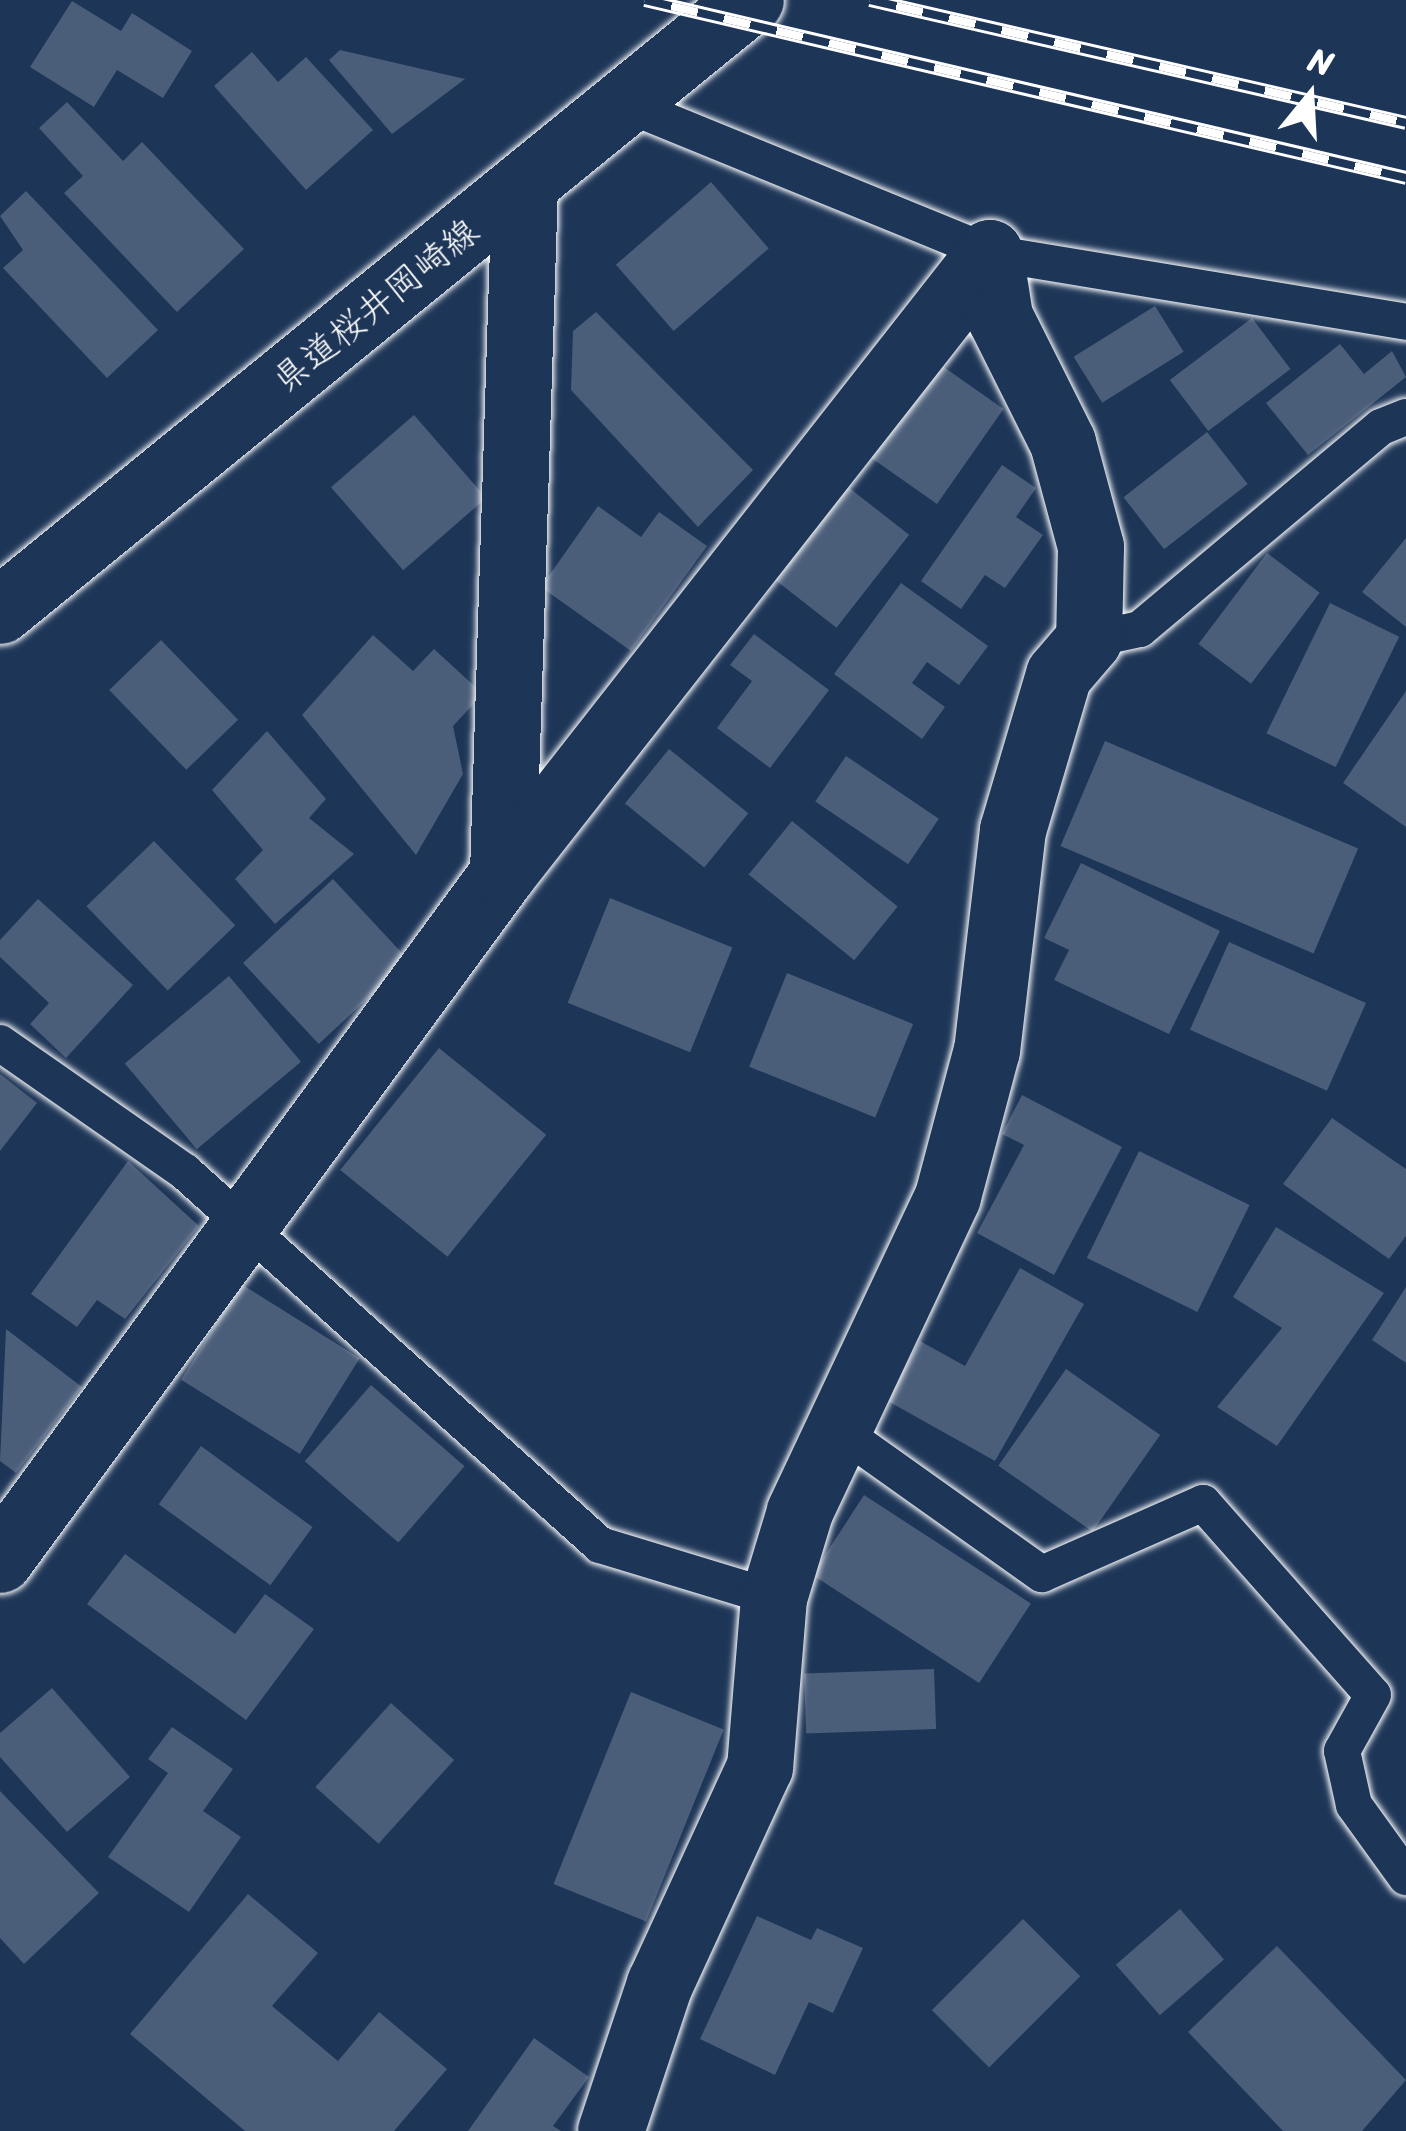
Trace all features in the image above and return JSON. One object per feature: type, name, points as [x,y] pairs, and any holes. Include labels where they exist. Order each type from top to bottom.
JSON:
[{"type":"street","name":"県道桜井岡崎線","points":[[0,611],[751,0]]},
{"type":"street","points":[[503,874],[525,185]]},
{"type":"street","points":[[611,2131],[660,1984],[760,1767],[774,1598],[839,1430],[948,1197],[987,1050],[1013,830],[1059,675],[1089,640],[1091,547],[1064,443],[1000,317],[990,253]]},
{"type":"street","points":[[0,1560],[503,874],[990,253]]},
{"type":"lane","points":[[625,104],[990,253],[1406,322]]},
{"type":"lane","points":[[1089,640],[1140,629],[1381,427],[1406,417]]},
{"type":"lane","points":[[0,1043],[185,1172],[241,1230],[600,1544],[774,1598]]},
{"type":"lane","points":[[839,1430],[1042,1574],[1203,1503],[1389,1690],[1342,1751],[1354,1805],[1406,1877]]},
{"type":"building","points":[[72,1],[121,31],[132,13],[192,51],[163,98],[117,70],[94,107],[30,67]]},
{"type":"building","points":[[340,50],[465,79],[392,134],[329,60]]},
{"type":"building","points":[[252,52],[278,82],[306,57],[373,130],[306,190],[214,86]]},
{"type":"building","points":[[67,102],[123,161],[142,142],[244,249],[177,312],[64,193],[83,176],[39,128]]},
{"type":"building","points":[[711,182],[769,248],[674,331],[616,265]]},
{"type":"building","points":[[26,191],[158,330],[107,378],[3,268],[23,250],[0,216]]},
{"type":"building","points":[[1155,306],[1184,352],[1102,403],[1074,357]]},
{"type":"building","points":[[596,312],[753,470],[698,527],[571,390],[573,331]]},
{"type":"building","points":[[1252,318],[1291,369],[1208,431],[1170,380]]},
{"type":"building","points":[[1340,344],[1364,374],[1392,351],[1406,377],[1308,455],[1266,403]]},
{"type":"building","points":[[938,363],[1004,409],[937,504],[871,458]]},
{"type":"building","points":[[414,415],[486,498],[403,570],[331,487]]},
{"type":"building","points":[[1207,432],[1248,484],[1164,549],[1123,497]]},
{"type":"building","points":[[1002,465],[1036,488],[1016,517],[1043,535],[1005,588],[985,575],[961,609],[921,581]]},
{"type":"building","points":[[839,480],[909,535],[836,628],[766,573]]},
{"type":"building","points":[[598,506],[641,537],[659,512],[707,546],[631,651],[541,587]]},
{"type":"building","points":[[1406,538],[1406,627],[1362,592]]},
{"type":"building","points":[[1267,553],[1320,593],[1251,684],[1198,644]]},
{"type":"building","points":[[901,583],[988,646],[959,685],[927,662],[912,683],[945,707],[922,739],[834,674]]},
{"type":"building","points":[[1330,603],[1399,637],[1336,767],[1266,733]]},
{"type":"building","points":[[754,634],[829,690],[770,768],[717,728],[752,681],[730,665]]},
{"type":"building","points":[[373,635],[413,671],[434,649],[483,694],[453,726],[463,774],[416,855],[302,715]]},
{"type":"building","points":[[161,640],[238,720],[186,770],[109,690]]},
{"type":"building","points":[[1406,691],[1406,827],[1343,783]]},
{"type":"building","points":[[267,731],[326,799],[309,818],[354,854],[275,924],[235,879],[263,850],[212,790]]},
{"type":"building","points":[[1105,741],[1358,848],[1314,953],[1060,846]]},
{"type":"building","points":[[669,749],[748,813],[704,868],[625,803]]},
{"type":"building","points":[[846,756],[939,819],[908,864],[815,802]]},
{"type":"building","points":[[792,821],[898,907],[854,960],[749,875]]},
{"type":"building","points":[[154,841],[235,925],[168,990],[86,906]]},
{"type":"building","points":[[1081,863],[1220,931],[1169,1034],[1054,980],[1069,950],[1044,938]]},
{"type":"building","points":[[333,879],[409,960],[319,1044],[243,963]]},
{"type":"building","points":[[610,898],[732,947],[690,1052],[568,1003]]},
{"type":"building","points":[[38,899],[133,985],[66,1058],[30,1024],[49,1003],[0,957],[0,940]]},
{"type":"building","points":[[1229,942],[1366,1003],[1327,1091],[1190,1030]]},
{"type":"building","points":[[787,973],[913,1024],[875,1118],[749,1067]]},
{"type":"building","points":[[229,976],[301,1062],[197,1149],[125,1063]]},
{"type":"building","points":[[439,1048],[546,1135],[447,1257],[340,1170]]},
{"type":"building","points":[[0,1074],[37,1103],[0,1151]]},
{"type":"building","points":[[1022,1095],[1122,1147],[1054,1275],[977,1233],[1024,1145],[1002,1134]]},
{"type":"building","points":[[1332,1118],[1406,1169],[1406,1236],[1389,1259],[1283,1184]]},
{"type":"building","points":[[1139,1151],[1250,1205],[1197,1312],[1087,1258]]},
{"type":"building","points":[[128,1161],[199,1226],[125,1319],[97,1300],[77,1327],[31,1294]]},
{"type":"building","points":[[1276,1227],[1384,1293],[1277,1446],[1217,1407],[1282,1328],[1233,1297]]},
{"type":"building","points":[[1020,1268],[1084,1304],[995,1461],[886,1400],[920,1341],[965,1366]]},
{"type":"building","points":[[241,1284],[360,1358],[300,1454],[181,1380]]},
{"type":"building","points":[[1406,1287],[1406,1363],[1372,1340]]},
{"type":"building","points":[[6,1329],[82,1387],[16,1473],[0,1461]]},
{"type":"building","points":[[1066,1369],[1160,1435],[1093,1532],[998,1466]]},
{"type":"building","points":[[371,1385],[465,1466],[398,1543],[305,1461]]},
{"type":"building","points":[[201,1446],[313,1527],[270,1585],[159,1504]]},
{"type":"building","points":[[864,1495],[1031,1603],[979,1683],[812,1575]]},
{"type":"building","points":[[125,1554],[235,1634],[265,1594],[314,1629],[246,1720],[87,1604]]},
{"type":"building","points":[[934,1669],[936,1729],[806,1734],[804,1674]]},
{"type":"building","points":[[52,1688],[130,1777],[67,1832],[0,1757],[0,1733]]},
{"type":"building","points":[[631,1692],[724,1729],[646,1921],[553,1884]]},
{"type":"building","points":[[391,1703],[454,1760],[379,1844],[315,1787]]},
{"type":"building","points":[[172,1727],[233,1769],[203,1811],[241,1837],[189,1912],[108,1857],[168,1773],[148,1759]]},
{"type":"building","points":[[0,1791],[99,1893],[24,1964],[0,1938]]},
{"type":"building","points":[[248,1894],[318,1953],[272,2006],[338,2061],[379,2012],[447,2069],[394,2131],[245,2131],[130,2034]]},
{"type":"building","points":[[1180,1909],[1224,1960],[1160,2015],[1116,1965]]},
{"type":"building","points":[[757,1916],[811,1940],[817,1928],[863,1948],[833,2013],[809,2002],[775,2075],[700,2039]]},
{"type":"building","points":[[1023,1919],[1080,1976],[989,2067],[932,2010]]},
{"type":"building","points":[[1277,1946],[1406,2080],[1362,2131],[1283,2131],[1188,2032]]},
{"type":"building","points":[[534,2038],[589,2077],[553,2126],[561,2131],[468,2131]]},
{"type":"railway","points":[[645,0],[1406,178]]},
{"type":"railway","points":[[870,0],[1406,123]]}]
